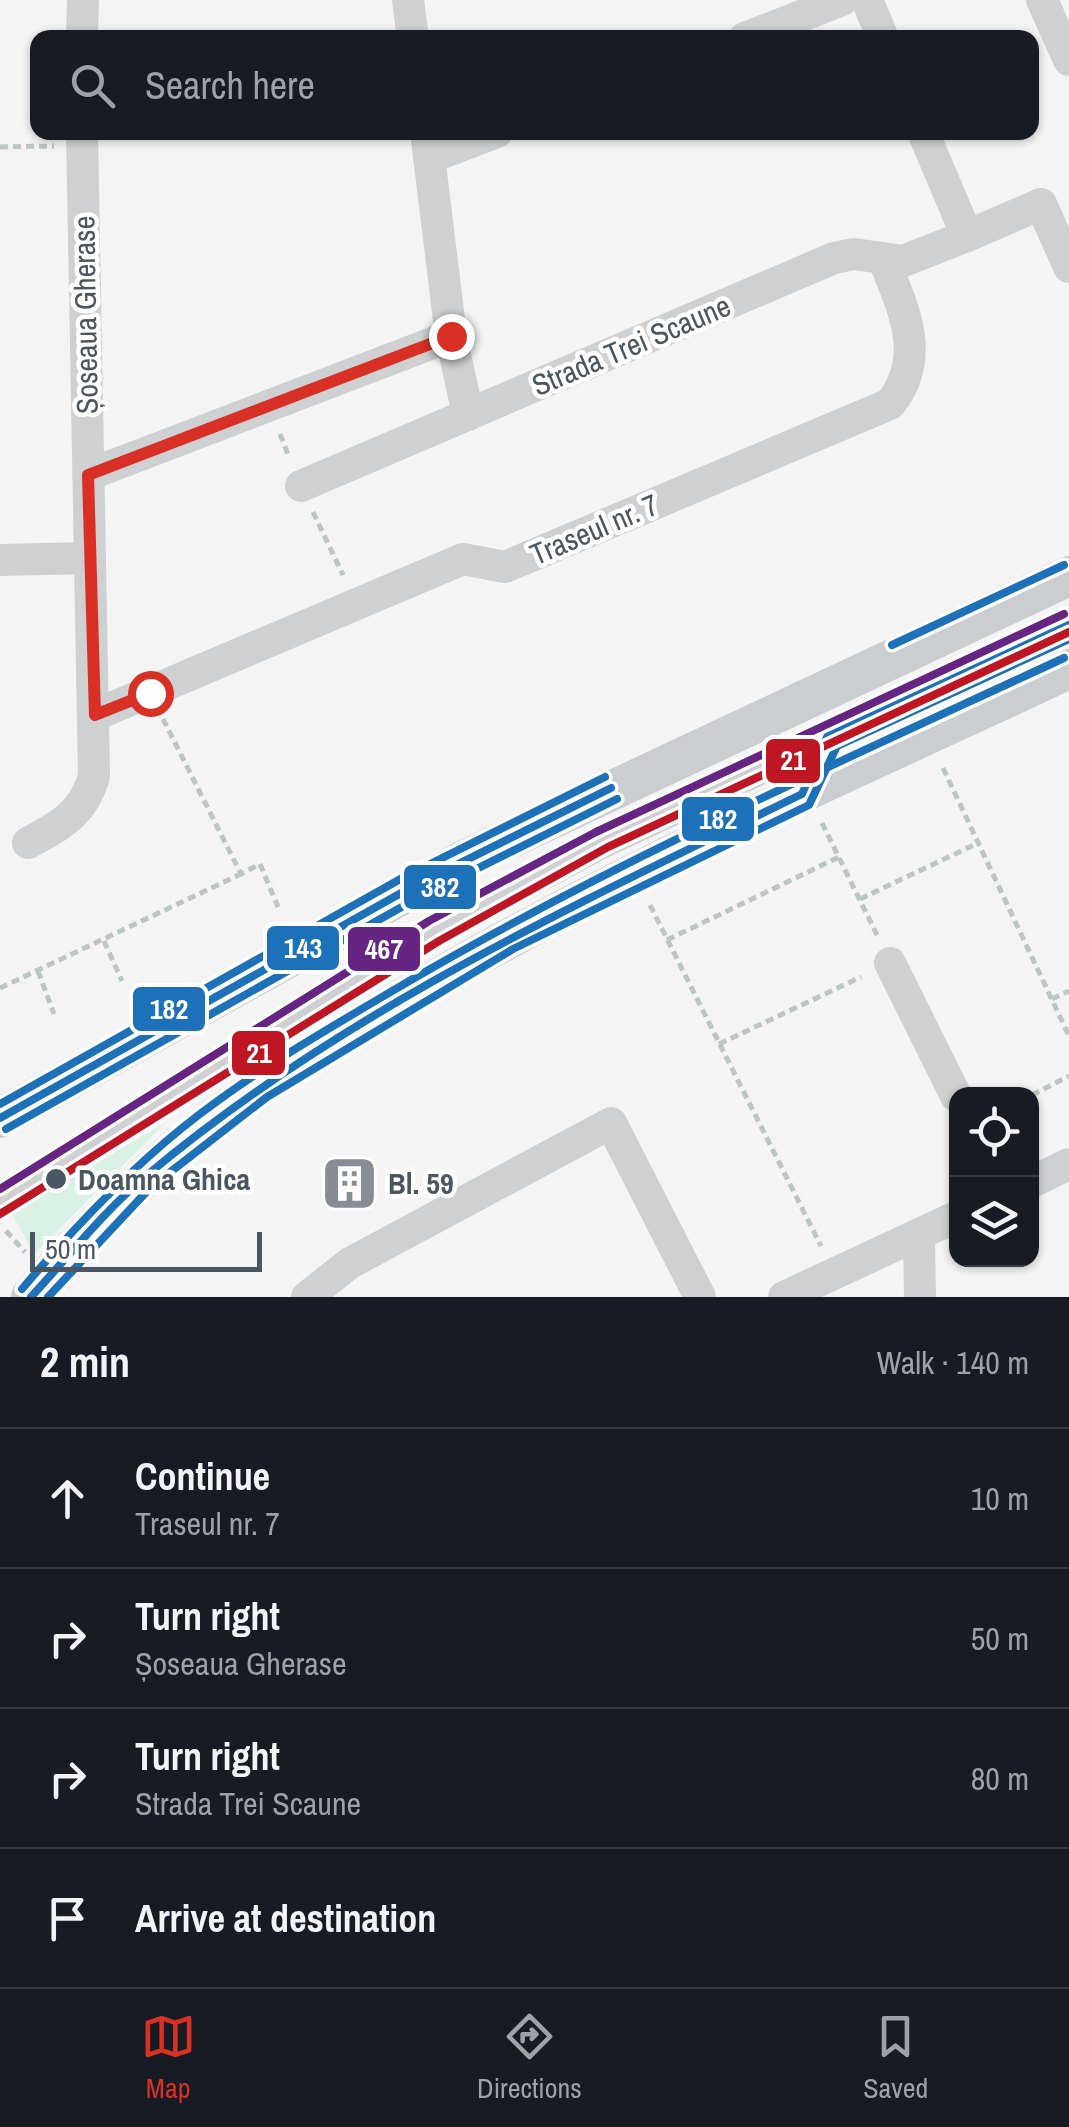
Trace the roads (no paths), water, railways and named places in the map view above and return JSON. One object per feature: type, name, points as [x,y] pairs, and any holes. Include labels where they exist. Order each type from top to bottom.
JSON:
[{"type":"main road","points":[[0,1118],[464,860],[1069,576]]},
{"type":"main road","points":[[31,1297],[143,1178],[260,1086],[507,938],[626,876],[812,808],[1069,670]]},
{"type":"street","points":[[82,0],[82,30]]},
{"type":"street","points":[[408,0],[412,30]]},
{"type":"street","points":[[765,30],[842,0]]},
{"type":"street","points":[[867,0],[880,30]]},
{"type":"street","points":[[1042,0],[1069,60]]},
{"type":"street","name":"Șoseaua Gherase","points":[[28,843],[76,814],[88,796],[94,776],[82,140]]},
{"type":"street","points":[[454,140],[428,145],[451,336],[468,415]]},
{"type":"street","points":[[926,140],[967,236]]},
{"type":"street","points":[[1055,199],[1069,267]]},
{"type":"street","name":"Strada Trei Scaune","points":[[301,486],[834,258],[854,254],[902,261],[1055,199]]},
{"type":"street","name":"Traseul nr. 7","points":[[95,715],[463,559],[505,567],[890,404],[902,390],[912,338],[884,258]]},
{"type":"street","points":[[88,475],[451,336]]},
{"type":"street","points":[[0,560],[90,558]]},
{"type":"street","points":[[0,1204],[436,932],[602,842],[1069,625]]},
{"type":"street","points":[[812,808],[827,737]]},
{"type":"street","points":[[890,963],[952,1087]]},
{"type":"street","points":[[307,1297],[350,1263],[611,1124],[700,1297]]},
{"type":"street","points":[[1039,1179],[1069,1164]]},
{"type":"street","points":[[784,1297],[949,1219]]},
{"type":"street","points":[[919,1234],[920,1297]]},
{"type":"place","name":"Doamna Ghica","points":[[56,1179]]},
{"type":"place","name":"Bl. 59","points":[[349,1183]]}]
